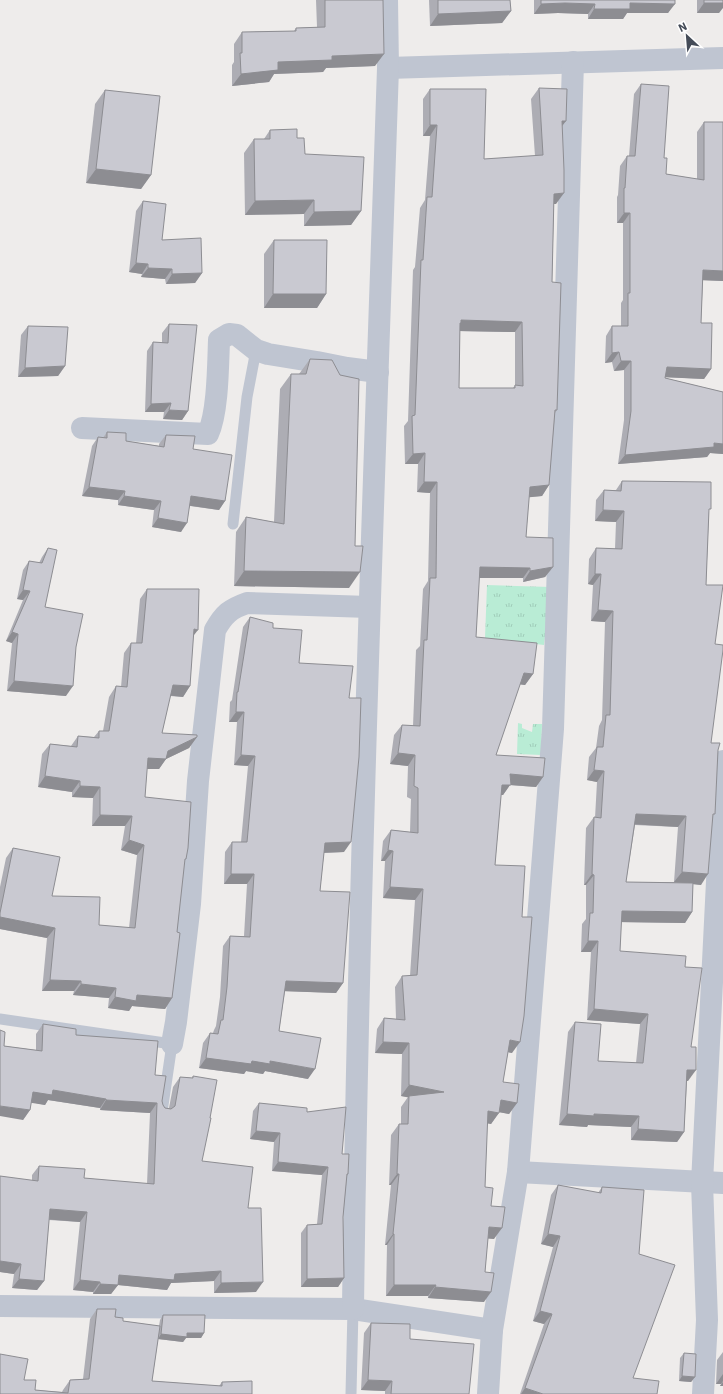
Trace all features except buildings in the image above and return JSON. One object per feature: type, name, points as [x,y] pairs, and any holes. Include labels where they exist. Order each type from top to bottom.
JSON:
[{"type":"street","points":[[353,1309],[356,1091],[369,607],[388,68],[387,0]]},
{"type":"street","points":[[388,68],[723,58]]},
{"type":"street","points":[[488,1394],[492,1330],[518,1172],[553,729],[574,62]]},
{"type":"street","points":[[82,428],[208,434],[212,426],[215,404],[219,340],[228,334],[237,335],[256,350],[268,354],[378,372]]},
{"type":"street","points":[[172,1044],[190,904],[198,781],[210,663],[215,630],[221,618],[235,608],[247,603],[369,607]]},
{"type":"street","points":[[703,1394],[715,1321],[713,1183],[723,761]]},
{"type":"street","points":[[518,1172],[713,1183]]},
{"type":"street","points":[[0,1306],[353,1309],[492,1330]]},
{"type":"lane","points":[[234,524],[246,397],[256,350]]},
{"type":"lane","points":[[0,1019],[172,1044],[162,1112]]},
{"type":"lane","points":[[351,1394],[353,1309]]},
{"type":"green space","points":[[487,585],[551,587],[544,645],[485,638]]},
{"type":"green space","points":[[518,723],[522,724],[522,728],[532,732],[533,724],[542,724],[541,755],[517,754]]}]
